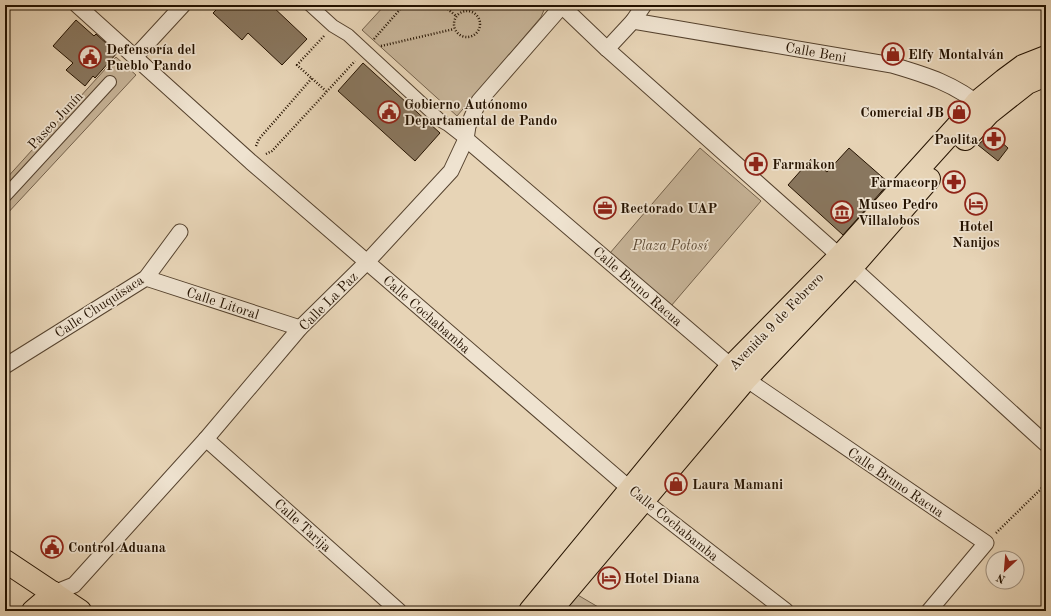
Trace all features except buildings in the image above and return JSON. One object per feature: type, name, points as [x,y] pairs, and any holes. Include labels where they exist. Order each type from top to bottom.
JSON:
[{"type":"main road","name":"Avenida 9 de Febrero","points":[[983,108],[1022,66],[1046,57]]},
{"type":"main road","name":"Avenida 9 de Febrero","points":[[550,611],[638,495],[738,373],[846,261],[960,123],[1027,83],[1046,75]]},
{"type":"main road","name":"Avenida 9 de Febrero","points":[[530,611],[638,495]]},
{"type":"main road","points":[[5,560],[68,601]]},
{"type":"main road","points":[[33,611],[68,601]]},
{"type":"street","name":"Calle Cochabamba","points":[[77,5],[250,162],[638,495],[786,611]]},
{"type":"street","points":[[135,57],[183,5]]},
{"type":"street","name":"Calle Bruno Racua","points":[[310,5],[333,26],[348,35],[365,50],[441,121],[466,139],[738,373],[986,543]]},
{"type":"street","points":[[606,49],[633,21],[644,5]]},
{"type":"street","points":[[562,6],[606,49],[846,261],[1046,444]]},
{"type":"street","name":"Calle La Paz","points":[[68,601],[300,328],[367,262],[451,171],[466,139],[468,126],[479,102],[562,6]]},
{"type":"street","name":"Calle Beni","points":[[633,21],[892,65],[925,75],[956,88],[983,108]]},
{"type":"street","name":"Paseo Junín","points":[[5,196],[110,82]]},
{"type":"street","name":"Calle Chuquisaca","points":[[5,366],[146,278],[180,232]]},
{"type":"street","name":"Calle Litoral","points":[[146,278],[300,328]]},
{"type":"street","name":"Calle Tarija","points":[[206,439],[399,611]]},
{"type":"street","points":[[929,611],[986,543]]},
{"type":"path","points":[[250,162],[272,151],[365,50],[404,5]]},
{"type":"path","points":[[443,5],[456,16]]},
{"type":"path","points":[[463,11],[472,12],[478,18],[480,26],[476,34],[468,38],[460,36],[454,29],[453,25],[456,16],[463,11]]},
{"type":"path","points":[[326,91],[297,65],[333,26]]},
{"type":"path","points":[[365,50],[454,29]]},
{"type":"path","points":[[250,162],[259,139],[312,78]]},
{"type":"path","points":[[986,543],[1046,484]]},
{"type":"green space","points":[[385,5],[542,5],[544,10],[541,17],[457,116],[362,30]]},
{"type":"green space","points":[[116,57],[136,75],[5,216],[5,180]]},
{"type":"green space","name":"Plaza Potosí","points":[[700,148],[761,201],[671,306],[610,253]]},
{"type":"green space","points":[[576,594],[605,611],[561,611]]},
{"type":"place","name":"Elfy Montalván","points":[[893,54]]},
{"type":"place","name":"Defensoría del Pueblo Pando","points":[[90,57]]},
{"type":"place","name":"Gobierno Autónomo Departamental de Pando","points":[[389,112]]},
{"type":"place","name":"Comercial JB","points":[[959,112]]},
{"type":"place","name":"Paolita","points":[[994,139]]},
{"type":"place","name":"Farmakon","points":[[756,164]]},
{"type":"place","name":"Farmacorp","points":[[954,182]]},
{"type":"place","name":"Hotel Nanijos","points":[[976,204]]},
{"type":"place","name":"Rectorado UAP","points":[[605,208]]},
{"type":"place","name":"Museo Pedro Villalobos","points":[[842,212]]},
{"type":"place","name":"Laura Mamani","points":[[676,484]]},
{"type":"place","name":"Control Aduana","points":[[52,547]]},
{"type":"place","name":"Hotel Diana","points":[[609,578]]}]
